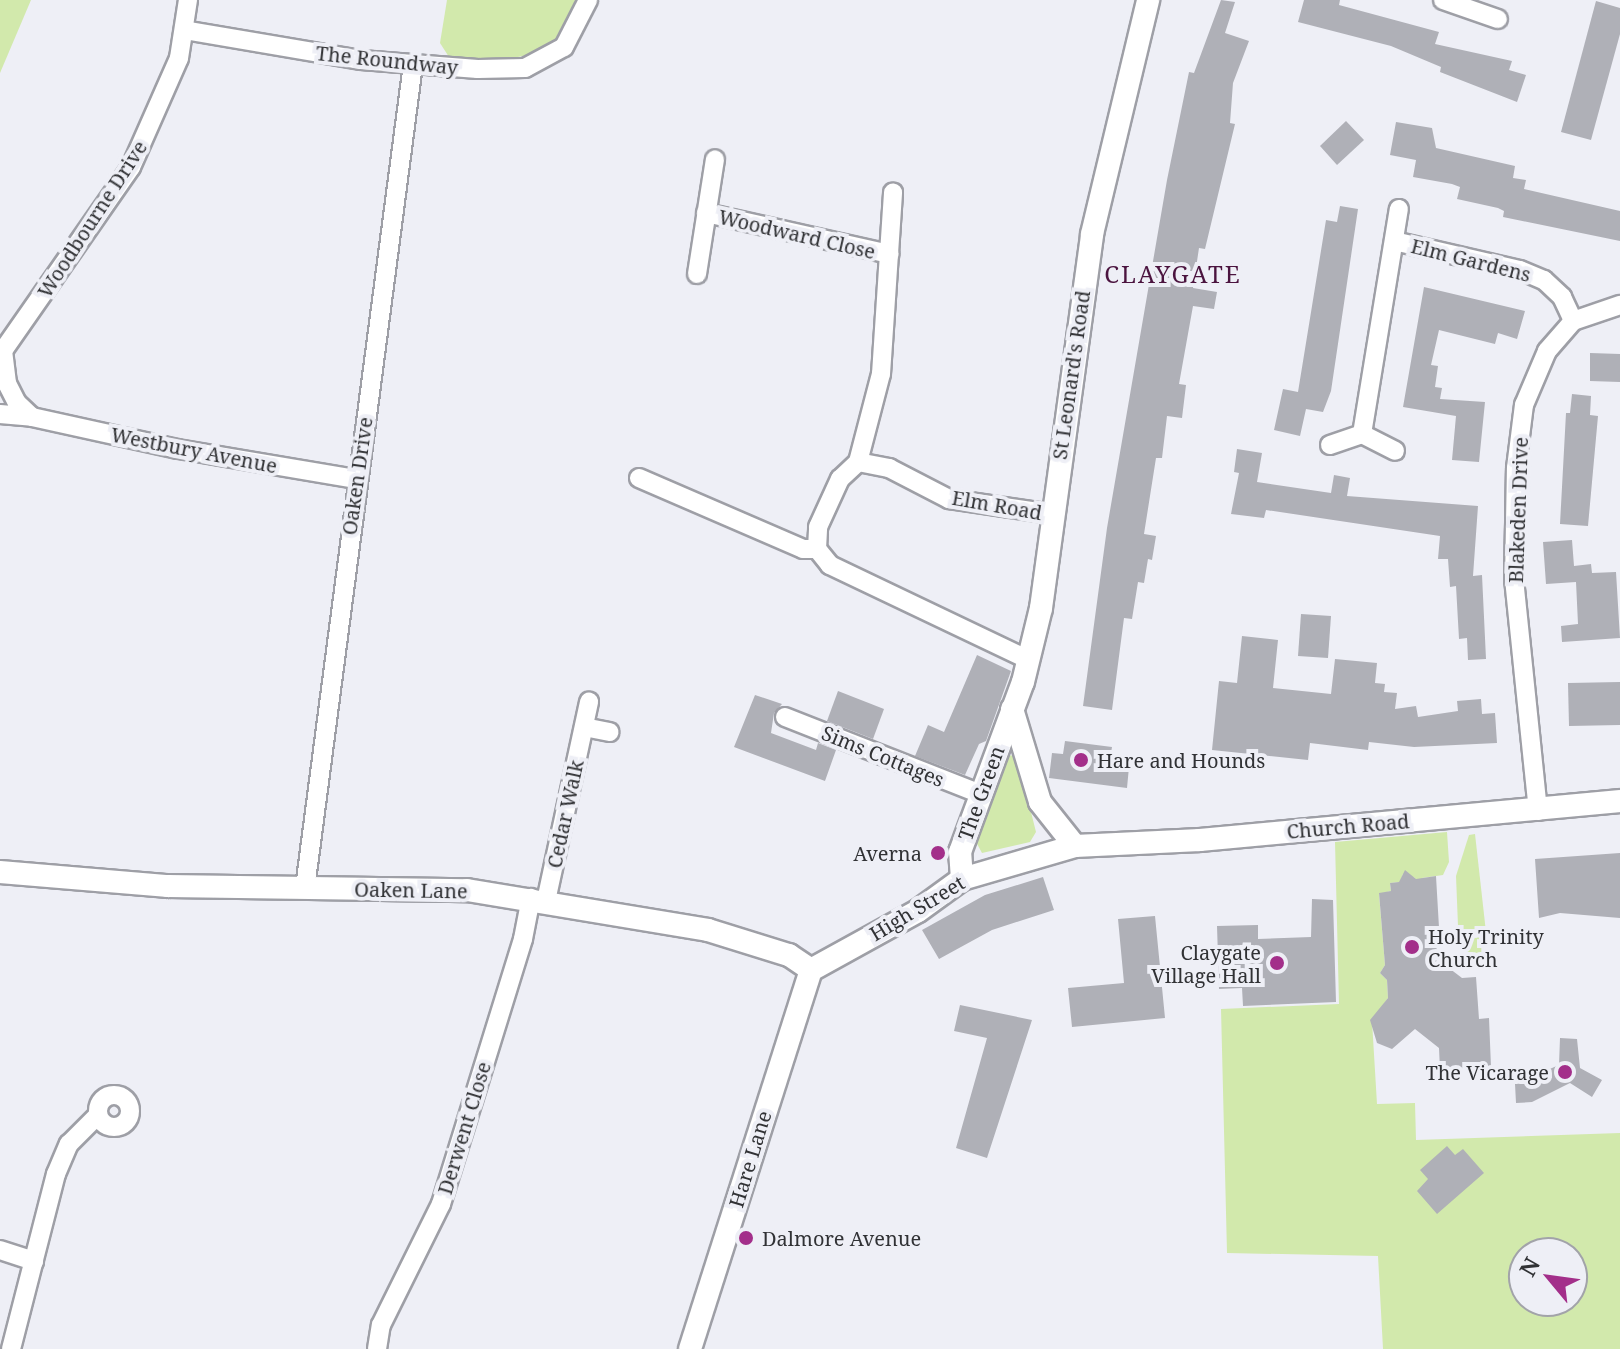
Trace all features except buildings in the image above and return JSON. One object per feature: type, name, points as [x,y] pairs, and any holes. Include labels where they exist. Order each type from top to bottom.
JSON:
[{"type":"street","points":[[184,30],[188,0]]},
{"type":"street","name":"The Roundway","points":[[184,30],[413,64],[525,68],[564,47],[588,0]]},
{"type":"street","name":"St Leonard's Road","points":[[1029,660],[1094,220],[1148,0]]},
{"type":"street","points":[[1443,0],[1498,19]]},
{"type":"street","name":"Woodbourne Drive","points":[[1,352],[131,167],[169,86],[184,30]]},
{"type":"street","name":"Oaken Drive","points":[[305,888],[356,479],[413,64]]},
{"type":"street","name":"Woodward Close","points":[[697,274],[715,159]]},
{"type":"street","name":"Woodward Close","points":[[858,462],[881,374],[893,192]]},
{"type":"street","name":"Elm Gardens","points":[[1362,434],[1399,209]]},
{"type":"street","name":"Woodward Close","points":[[706,213],[889,254]]},
{"type":"street","name":"Elm Gardens","points":[[1394,241],[1544,280],[1562,297],[1573,321]]},
{"type":"street","points":[[1573,321],[1620,305]]},
{"type":"street","name":"Blakeden Drive","points":[[1538,811],[1514,580],[1516,468],[1533,375],[1573,321]]},
{"type":"street","points":[[1,352],[7,383],[32,417]]},
{"type":"street","name":"Westbury Avenue","points":[[0,414],[32,417],[178,449],[356,479]]},
{"type":"street","points":[[1330,445],[1362,434],[1395,451]]},
{"type":"street","points":[[858,462],[848,468],[825,506],[817,549],[830,565],[1029,660]]},
{"type":"street","name":"Elm Road","points":[[858,462],[889,468],[949,499],[1052,514]]},
{"type":"street","points":[[639,478],[803,549],[817,549]]},
{"type":"street","name":"The Green","points":[[962,879],[960,852],[1029,660]]},
{"type":"street","name":"Cedar Walk","points":[[538,900],[589,702]]},
{"type":"street","name":"The Green","points":[[1012,709],[1040,802],[1075,846]]},
{"type":"street","name":"Sims Cottages","points":[[785,717],[980,794]]},
{"type":"street","points":[[584,727],[610,732]]},
{"type":"street","name":"Church Road","points":[[1075,846],[1538,811],[1620,801]]},
{"type":"street","name":"High Street","points":[[811,970],[918,911],[962,879],[1075,846]]},
{"type":"street","name":"Oaken Lane","points":[[0,872],[168,886],[422,887],[538,900],[757,943],[811,970]]},
{"type":"street","name":"Derwent Close","points":[[377,1349],[381,1325],[441,1204],[538,900]]},
{"type":"street","name":"Hare Lane","points":[[690,1349],[811,970]]},
{"type":"street","points":[[11,1349],[69,1144],[98,1115]]},
{"type":"street","points":[[0,1250],[34,1261]]},
{"type":"green space","points":[[0,0],[31,0],[0,73]]},
{"type":"green space","points":[[447,0],[581,0],[561,38],[543,52],[503,60],[449,57],[440,43]]},
{"type":"green space","points":[[1006,755],[1017,756],[1036,832],[1030,842],[982,853],[975,840]]},
{"type":"green space","points":[[1447,832],[1449,862],[1443,875],[1422,878],[1422,885],[1416,885],[1415,878],[1403,874],[1400,882],[1390,883],[1391,891],[1379,894],[1385,965],[1380,973],[1387,980],[1388,998],[1372,1021],[1377,1104],[1415,1103],[1416,1140],[1620,1133],[1620,1349],[1383,1349],[1378,1256],[1227,1253],[1221,1009],[1339,1004],[1335,842]]},
{"type":"green space","points":[[1475,834],[1489,959],[1473,960],[1459,951],[1456,876],[1469,835]]},
{"type":"place","name":"Hare and Hounds","points":[[1081,760]]},
{"type":"place","name":"Averna","points":[[938,853]]},
{"type":"place","name":"Holy Trinity Church","points":[[1412,947]]},
{"type":"place","name":"Claygate Village Hall","points":[[1277,963]]},
{"type":"place","name":"The Vicarage","points":[[1565,1072]]},
{"type":"place","name":"Dalmore Avenue","points":[[746,1238]]},
{"type":"district","name":"CLAYGATE","points":[[1173,274]]}]
